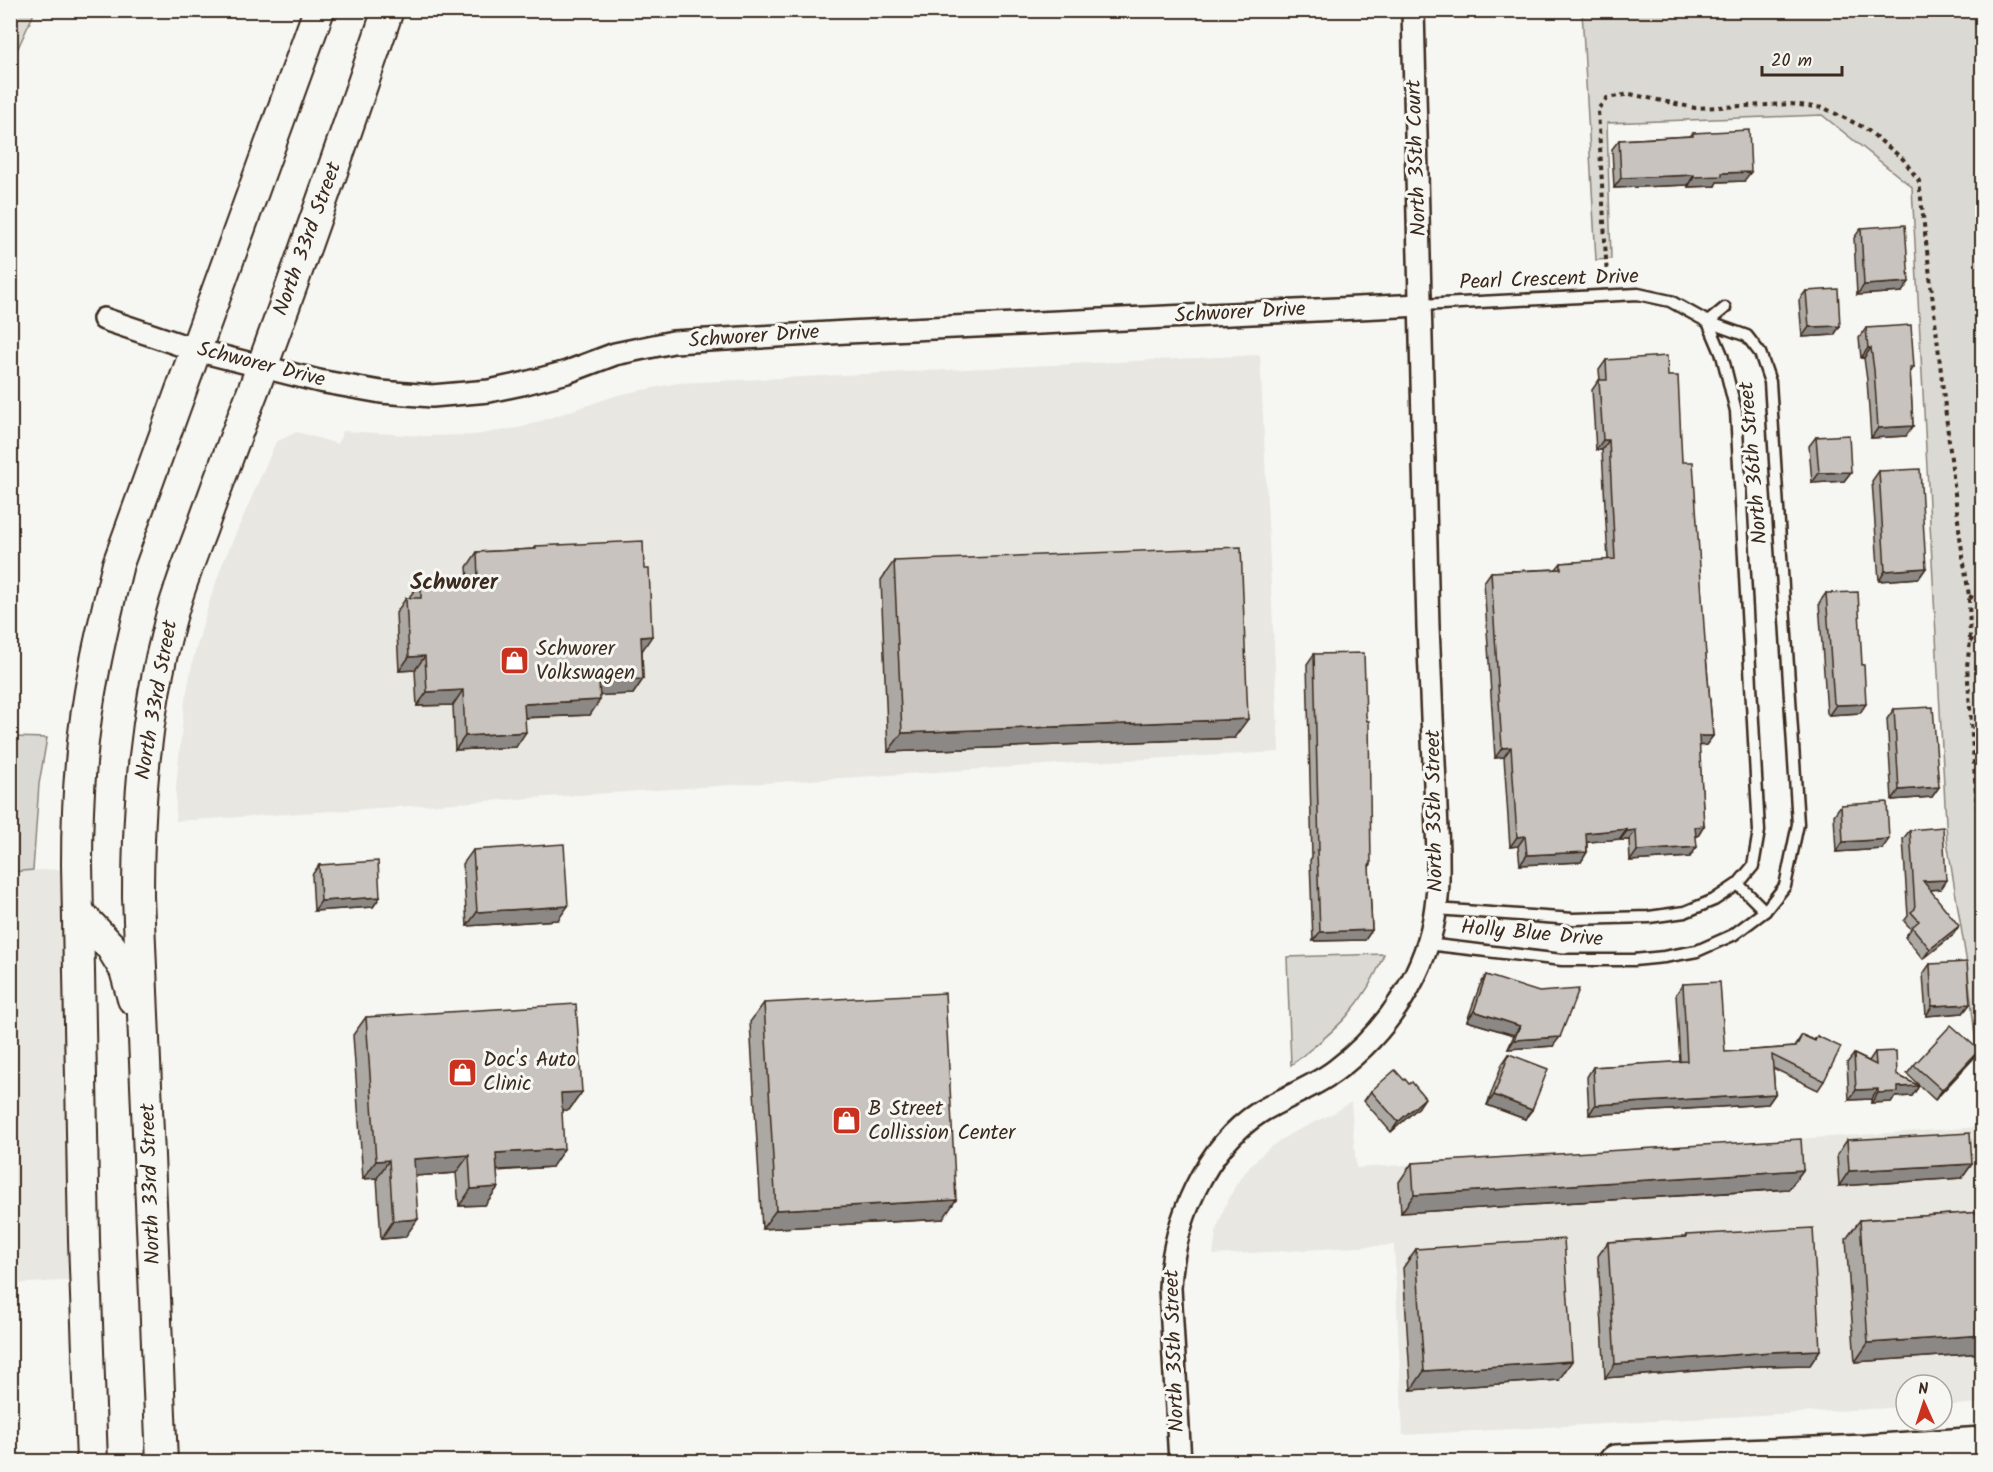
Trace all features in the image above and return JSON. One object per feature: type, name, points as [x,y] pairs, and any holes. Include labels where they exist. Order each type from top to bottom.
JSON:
[{"type":"main road","points":[[92,1461],[84,1240],[78,912],[78,811],[85,724],[101,633],[118,564],[319,10]]},
{"type":"main road","name":"North 33rd Street","points":[[162,1461],[138,897],[138,837],[147,727],[169,623],[190,560],[262,368],[388,10]]},
{"type":"main road","points":[[78,912],[111,947],[126,970],[145,1045]]},
{"type":"main road","points":[[1616,1461],[1866,1452],[1983,1444]]},
{"type":"street","name":"North 35th Court","points":[[1413,10],[1421,304]]},
{"type":"street","name":"Schworer Drive","points":[[104,319],[196,350],[262,368],[381,392],[432,396],[489,391],[522,384],[567,372],[615,354],[683,342],[1421,304]]},
{"type":"street","name":"North 35th Street","points":[[1180,1461],[1170,1288],[1171,1262],[1195,1191],[1218,1150],[1236,1130],[1260,1113],[1334,1072],[1378,1032],[1401,1001],[1428,944],[1436,909],[1439,880],[1428,627],[1421,304]]},
{"type":"lane","name":"Pearl Crescent Drive","points":[[1421,304],[1638,294],[1670,301],[1708,322]]},
{"type":"lane","points":[[1708,322],[1725,308]]},
{"type":"lane","name":"North 36th Street","points":[[1708,322],[1722,355],[1736,411],[1760,831],[1753,866],[1738,884]]},
{"type":"lane","name":"North 36th Street","points":[[1708,322],[1747,336],[1760,353],[1770,382],[1798,824],[1785,886],[1765,911]]},
{"type":"lane","points":[[1738,884],[1765,911]]},
{"type":"lane","name":"Holly Blue Drive","points":[[1436,909],[1573,919],[1649,917],[1685,912],[1714,900],[1738,884]]},
{"type":"lane","name":"Holly Blue Drive","points":[[1428,944],[1562,960],[1598,961],[1664,957],[1697,951],[1733,935],[1765,911]]},
{"type":"path","points":[[1608,296],[1598,109],[1607,98],[1630,94],[1695,108],[1791,104],[1824,108],[1865,128],[1903,159],[1919,181],[1960,537],[1969,596],[1970,642],[1967,666],[1983,878]]},
{"type":"path","points":[[1969,596],[1983,602]]},
{"type":"path","points":[[1970,642],[1983,626]]},
{"type":"shaded area","points":[[10,11],[35,11],[11,63]]},
{"type":"shaded area","points":[[1582,11],[1982,11],[1982,1101],[1967,964],[1947,841],[1912,187],[1822,115],[1607,123],[1611,259],[1596,260]]},
{"type":"shaded area","points":[[1260,355],[1279,752],[1090,762],[176,821],[176,788],[184,707],[193,660],[209,603],[222,565],[276,442],[297,432],[338,444],[343,431],[423,436],[475,435],[523,427],[618,395],[678,383]]},
{"type":"shaded area","points":[[11,737],[47,738],[39,784],[33,870],[11,872]]},
{"type":"shaded area","points":[[63,869],[76,1280],[11,1284],[11,872]]},
{"type":"shaded area","points":[[1384,954],[1367,989],[1346,1017],[1291,1065],[1287,957]]},
{"type":"shaded area","points":[[1351,1102],[1356,1168],[1982,1127],[1982,1403],[1954,1405],[1954,1373],[1894,1373],[1894,1408],[1403,1435],[1394,1245],[1213,1255],[1217,1228],[1225,1206],[1237,1183],[1252,1164],[1269,1148],[1290,1134],[1334,1113]]},
{"type":"building","points":[[1749,130],[1751,172],[1722,173],[1722,176],[1621,178],[1619,140]]},
{"type":"building","points":[[1905,225],[1909,282],[1864,285],[1861,228]]},
{"type":"building","points":[[1838,289],[1840,326],[1809,327],[1806,291]]},
{"type":"building","points":[[1911,325],[1914,367],[1910,367],[1913,426],[1878,428],[1874,370],[1866,328]]},
{"type":"building","points":[[1667,356],[1668,376],[1678,376],[1682,462],[1693,462],[1713,736],[1699,736],[1704,826],[1695,827],[1697,847],[1637,851],[1636,830],[1627,831],[1627,829],[1586,833],[1587,852],[1527,855],[1525,836],[1517,837],[1511,747],[1502,748],[1491,572],[1561,569],[1561,563],[1615,559],[1609,440],[1603,440],[1599,380],[1607,380],[1606,360]]},
{"type":"building","points":[[1849,435],[1851,472],[1819,473],[1816,437]]},
{"type":"building","points":[[1920,469],[1926,568],[1885,571],[1879,471]]},
{"type":"building","name":"Schworer Volkswagen","points":[[643,541],[644,569],[649,569],[652,636],[641,637],[643,679],[599,681],[600,700],[524,704],[526,732],[465,736],[463,690],[427,692],[425,656],[409,657],[406,598],[421,598],[421,582],[478,579],[477,552],[536,549],[536,546]]},
{"type":"building","points":[[1241,547],[1248,719],[902,733],[894,561]]},
{"type":"building","points":[[1858,592],[1866,704],[1836,705],[1834,703],[1826,593]]},
{"type":"building","points":[[1364,653],[1366,716],[1369,721],[1371,864],[1369,865],[1372,930],[1320,932],[1314,654]]},
{"type":"building","points":[[1933,707],[1939,787],[1899,790],[1894,709]]},
{"type":"building","points":[[1887,802],[1889,839],[1843,842],[1841,805]]},
{"type":"building","points":[[1943,827],[1946,880],[1923,881],[1959,926],[1930,949],[1912,927],[1919,921],[1911,912],[1915,909],[1910,830]]},
{"type":"building","points":[[564,844],[568,906],[477,912],[473,850]]},
{"type":"building","points":[[378,861],[380,897],[321,901],[319,865]]},
{"type":"building","points":[[1967,962],[1970,1004],[1932,1006],[1930,964]]},
{"type":"building","points":[[1486,975],[1539,992],[1579,989],[1560,1037],[1514,1040],[1520,1026],[1474,1011]]},
{"type":"building","points":[[1720,982],[1725,1052],[1796,1047],[1802,1035],[1815,1041],[1817,1036],[1841,1047],[1824,1081],[1772,1055],[1775,1094],[1595,1105],[1593,1067],[1687,1061],[1683,984]]},
{"type":"building","name":"B Street Collission Center","points":[[945,993],[956,1200],[776,1210],[764,1003]]},
{"type":"building","name":"Doc's Auto Clinic","points":[[576,1004],[582,1092],[561,1093],[564,1149],[496,1153],[498,1187],[471,1189],[469,1155],[414,1159],[418,1219],[393,1221],[389,1160],[376,1161],[366,1017]]},
{"type":"building","points":[[1951,1025],[1979,1050],[1942,1090],[1914,1065]]},
{"type":"building","points":[[1896,1051],[1897,1075],[1919,1086],[1898,1087],[1898,1092],[1878,1093],[1878,1089],[1856,1090],[1854,1054],[1876,1065],[1875,1052]]},
{"type":"building","points":[[1509,1054],[1548,1069],[1532,1110],[1494,1095]]},
{"type":"building","points":[[1395,1070],[1409,1084],[1412,1082],[1425,1098],[1398,1122],[1371,1091]]},
{"type":"building","points":[[1970,1133],[1972,1164],[1849,1171],[1847,1140]]},
{"type":"building","points":[[1801,1139],[1803,1170],[1414,1195],[1412,1163]]},
{"type":"building","points":[[1983,1212],[1983,1335],[1868,1343],[1860,1220]]},
{"type":"building","points":[[1813,1228],[1820,1350],[1615,1364],[1608,1242]]},
{"type":"building","points":[[1564,1239],[1572,1361],[1424,1371],[1416,1249]]},
{"type":"place","name":"Schworer Volkswagen","points":[[515,661]]},
{"type":"place","name":"Doc's Auto Clinic","points":[[462,1072]]},
{"type":"place","name":"B Street Collission Center","points":[[847,1121]]},
{"type":"district","name":"Schworer","points":[[454,583]]}]
